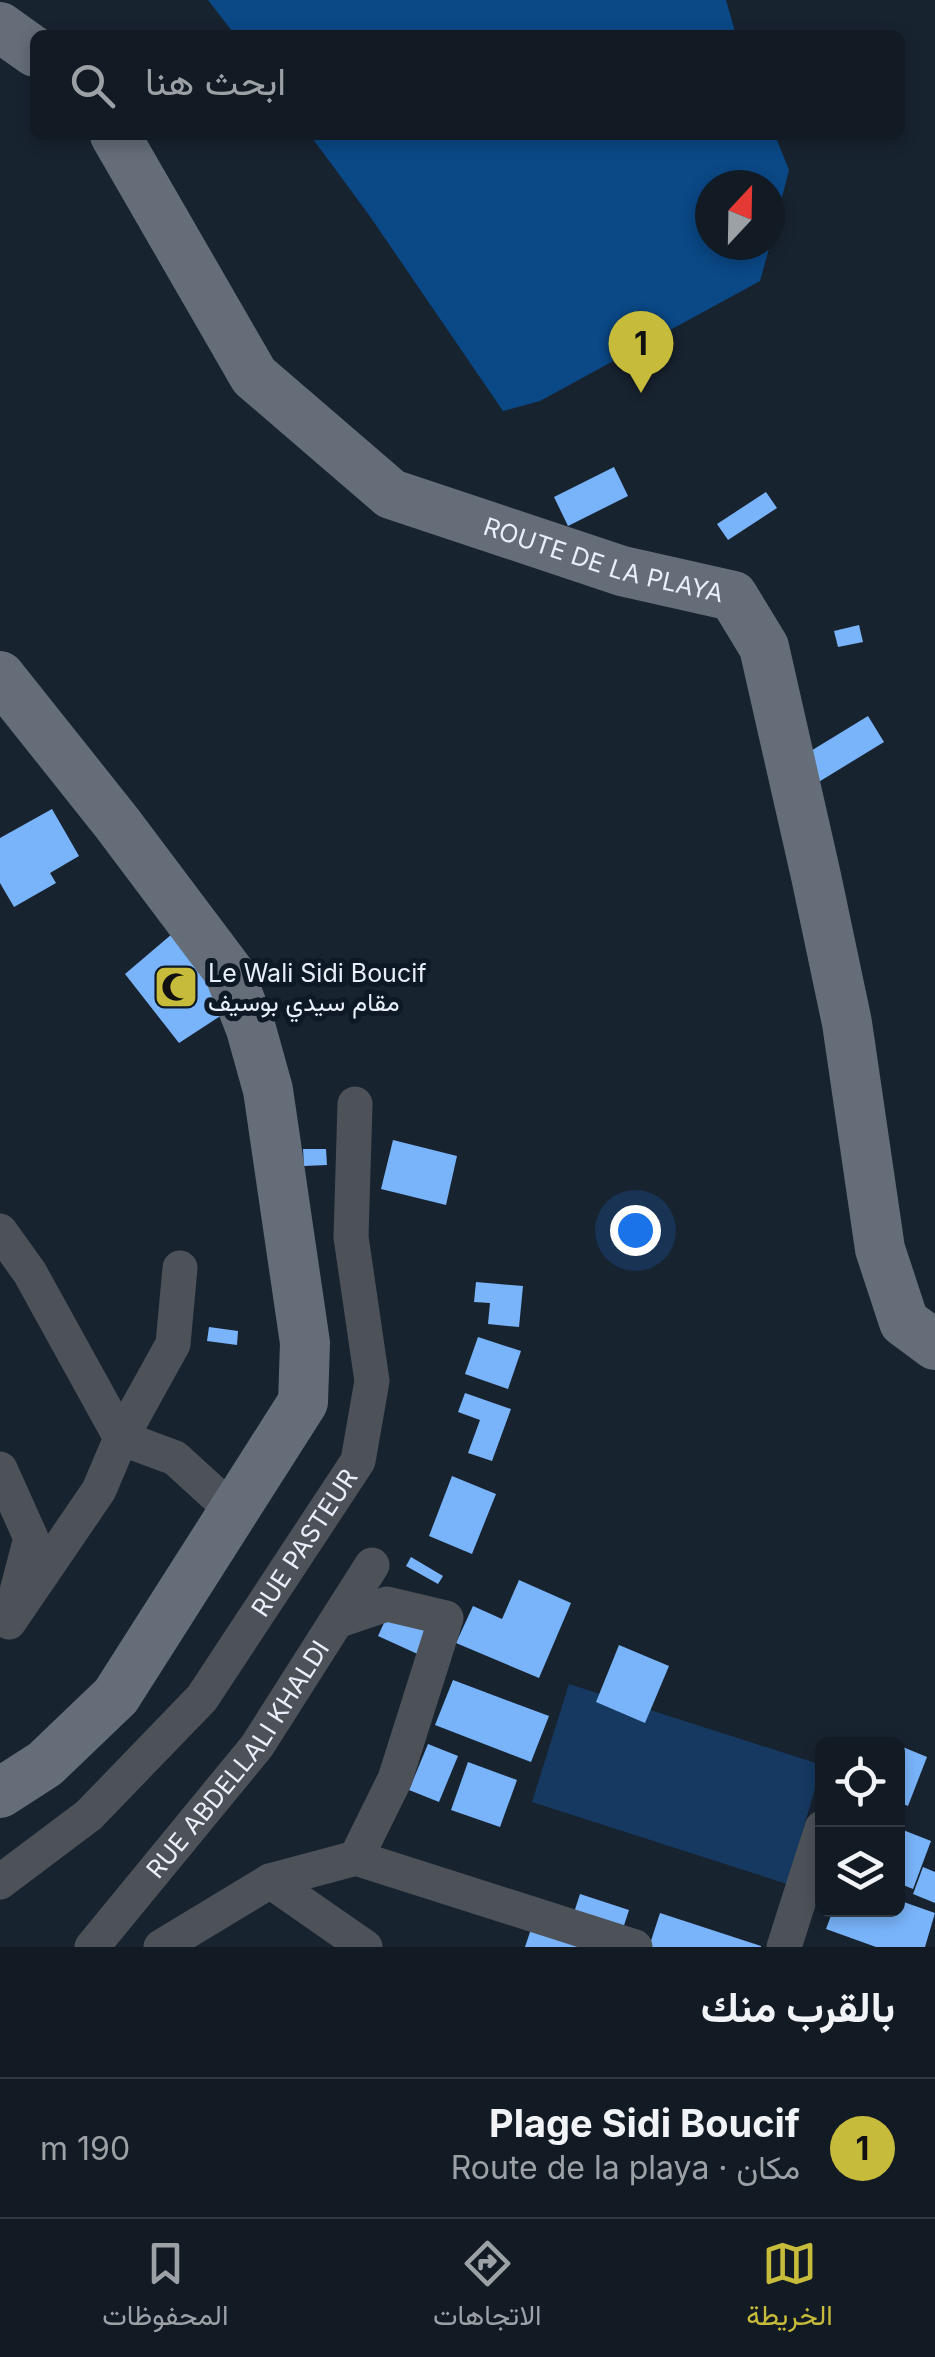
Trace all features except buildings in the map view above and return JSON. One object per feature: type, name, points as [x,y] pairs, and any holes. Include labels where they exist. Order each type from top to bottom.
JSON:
[{"type":"street","points":[[0,27],[30,48]]},
{"type":"street","name":"ROUTE DE LA PLAYA","points":[[118,140],[254,376],[391,494],[622,572],[733,596],[764,648],[816,876],[847,1023],[880,1249],[904,1322],[935,1346]]},
{"type":"street","points":[[0,676],[117,822],[229,972],[251,1029],[268,1090],[305,1343],[303,1402],[116,1696],[45,1764],[0,1793]]},
{"type":"street","name":"RUE PASTEUR","points":[[0,1882],[90,1815],[202,1698],[358,1461],[372,1381],[350,1238],[355,1104]]},
{"type":"street","points":[[0,1232],[30,1273],[121,1438],[175,1458],[234,1511]]},
{"type":"street","points":[[4,1627],[100,1490],[121,1438],[173,1344],[180,1268]]},
{"type":"street","points":[[0,1468],[31,1538],[4,1627]]},
{"type":"street","name":"RUE ABDELLALI KHALDI","points":[[92,1947],[257,1746],[372,1564]]},
{"type":"street","points":[[336,1621],[387,1604],[446,1618],[395,1779],[356,1858]]},
{"type":"street","points":[[784,1947],[815,1850]]},
{"type":"street","points":[[161,1947],[270,1881],[356,1858],[634,1947]]},
{"type":"street","points":[[270,1881],[365,1947]]},
{"type":"shaded area","points":[[208,0],[726,0],[735,30],[231,30]]},
{"type":"shaded area","points":[[314,140],[777,140],[789,170],[785,186],[785,170],[695,170],[695,260],[766,260],[760,281],[540,401],[503,411]]},
{"type":"shaded area","points":[[569,1684],[815,1763],[815,1789],[787,1884],[532,1802]]},
{"type":"place","name":"Plage Sidi Boucif","points":[[641,393]]},
{"type":"place","name":"Le Wali Sidi Boucif مقام سيدي بوسيف","points":[[176,987]]}]
